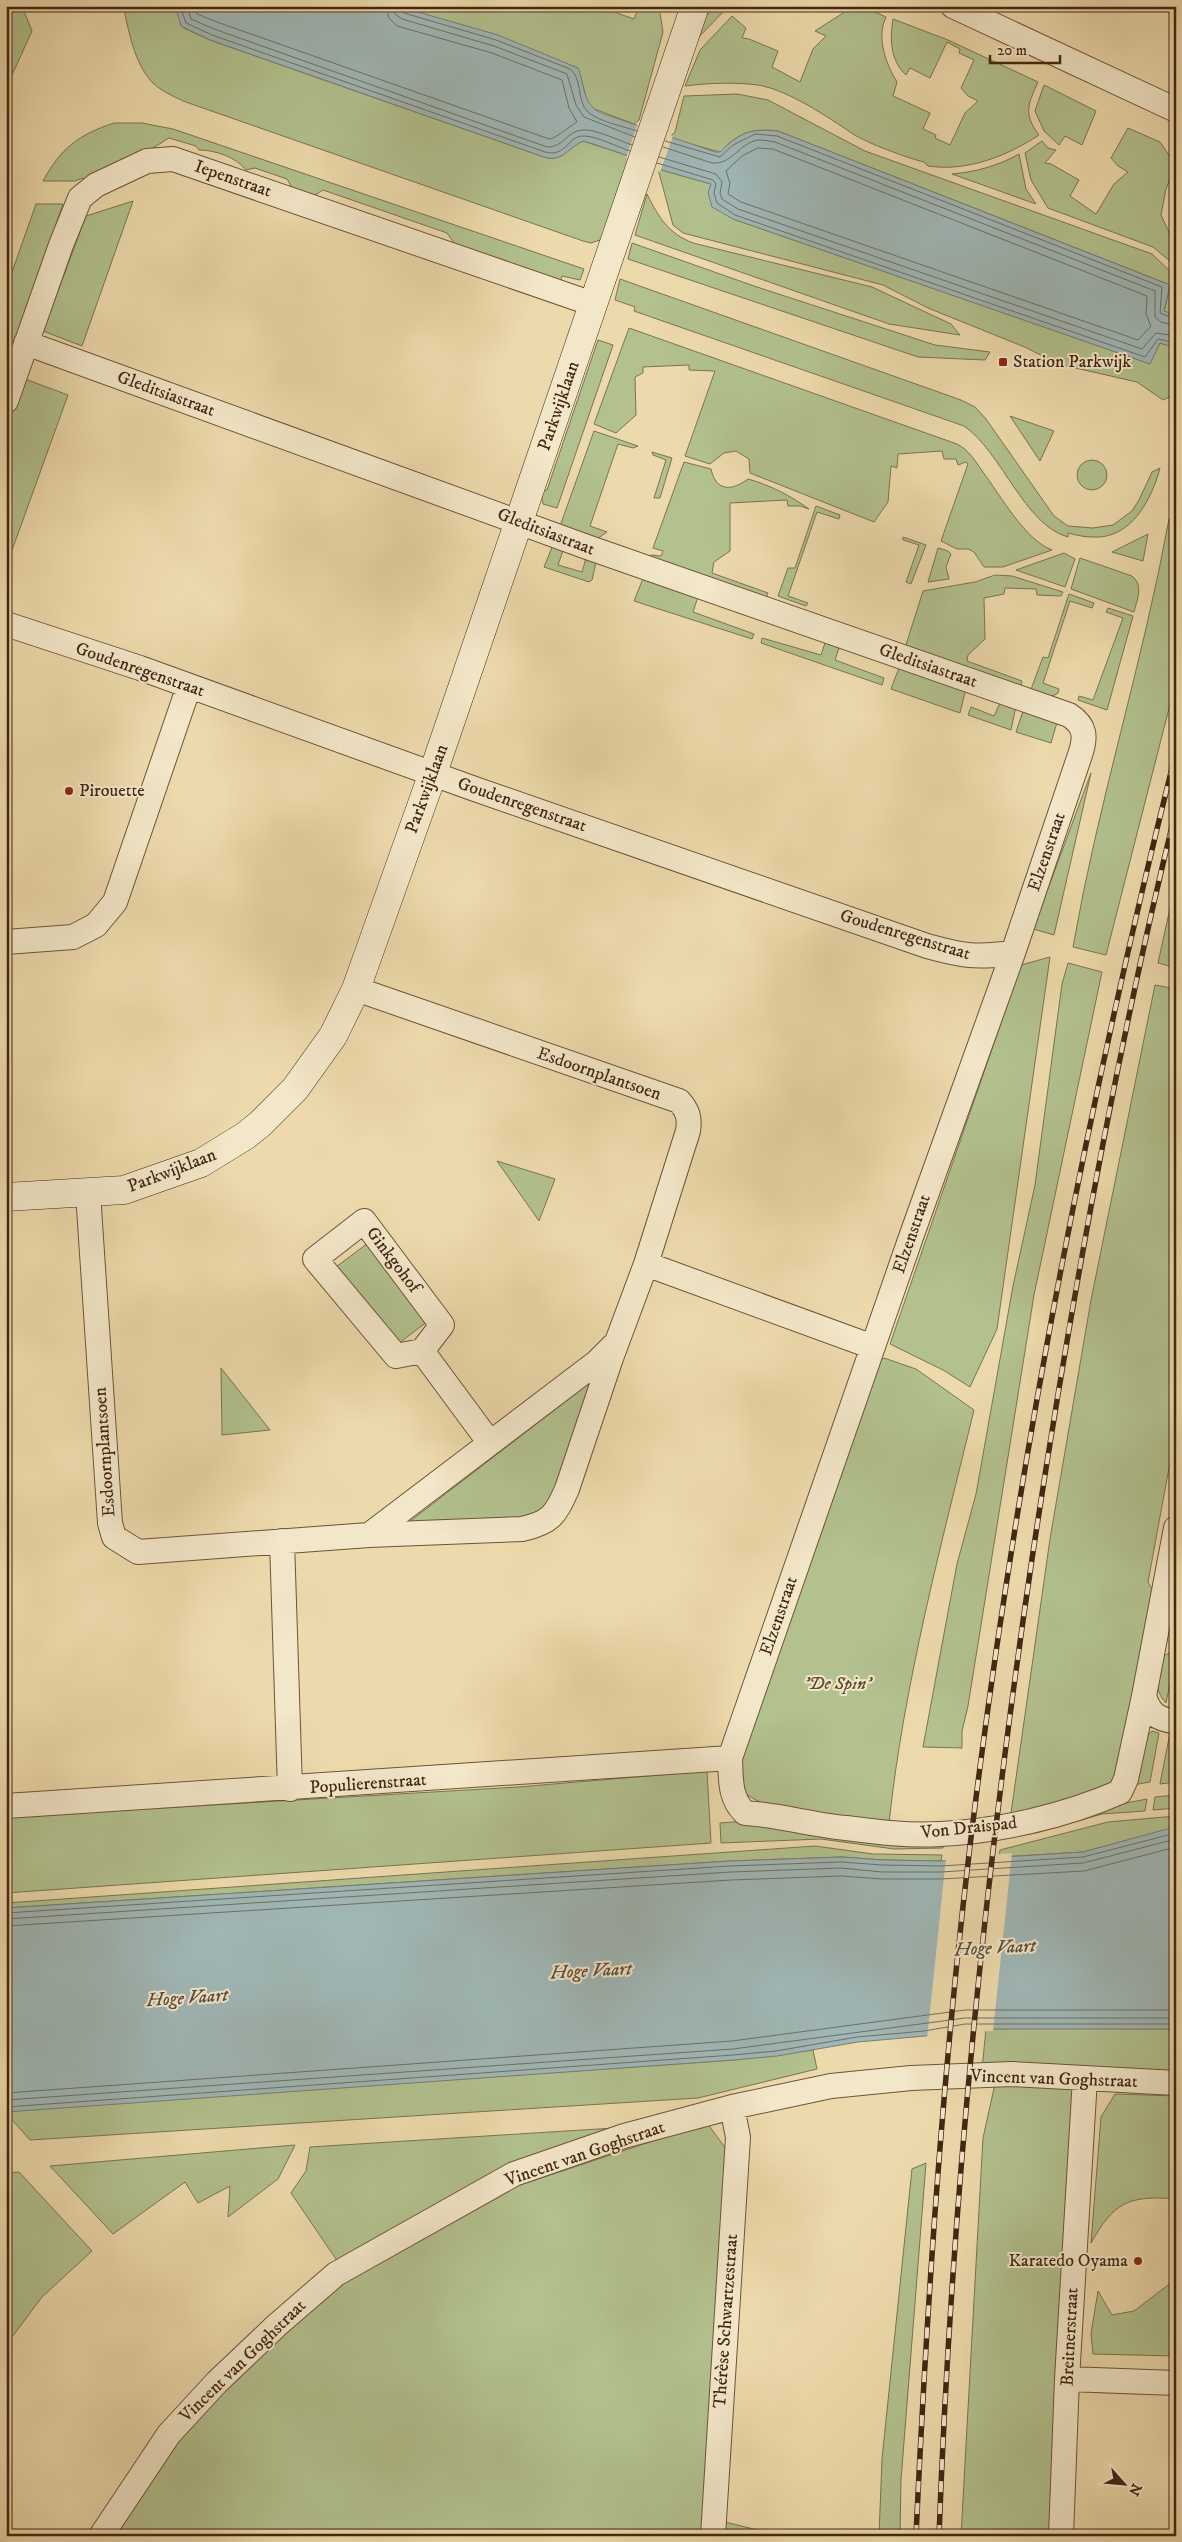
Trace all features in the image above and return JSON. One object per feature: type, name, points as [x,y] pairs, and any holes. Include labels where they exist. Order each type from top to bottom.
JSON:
[{"type":"street","name":"Parkwijklaan","points":[[6,1197],[124,1190],[149,1183],[201,1163],[245,1136],[295,1089],[313,1067],[333,1036],[356,989],[433,773],[696,6]]},
{"type":"street","points":[[953,6],[1176,110]]},
{"type":"street","name":"Iepenstraat","points":[[6,401],[80,198],[96,185],[147,161],[173,158],[593,304]]},
{"type":"street","name":"Gleditsiastraat","points":[[26,343],[520,522],[1069,715]]},
{"type":"street","name":"Goudenregenstraat","points":[[6,624],[189,686],[927,946],[963,956],[980,957],[1013,953]]},
{"type":"street","points":[[6,942],[73,937],[96,925],[115,902],[189,686]]},
{"type":"street","name":"Elzenstraat","points":[[730,1758],[1013,953],[1085,741],[1084,729],[1078,721],[1069,715]]},
{"type":"street","name":"Esdoornplantsoen","points":[[88,1192],[110,1524],[114,1537],[138,1552],[369,1535],[522,1528],[539,1525],[549,1519],[559,1508],[567,1489],[617,1341],[646,1264],[688,1132],[689,1120],[687,1110],[679,1101],[356,989]]},
{"type":"street","name":"Ginkgohof","points":[[364,1221],[442,1325],[422,1351],[396,1356],[314,1259],[364,1221]]},
{"type":"street","points":[[646,1264],[873,1347]]},
{"type":"street","name":"Esdoornplantsoen","points":[[369,1535],[597,1362],[617,1341]]},
{"type":"street","points":[[422,1351],[490,1443]]},
{"type":"street","points":[[1174,1721],[1153,1714],[1148,1710],[1144,1696],[1176,1528]]},
{"type":"street","points":[[282,1541],[290,1789]]},
{"type":"street","name":"Von Draispad","points":[[730,1758],[733,1794],[736,1804],[745,1813],[775,1815],[843,1828],[910,1834],[941,1834],[1011,1826],[1120,1792],[1126,1779],[1144,1696]]},
{"type":"street","name":"Populierenstraat","points":[[6,1806],[290,1789],[730,1758]]},
{"type":"street","name":"Vincent van Goghstraat","points":[[101,2536],[169,2434],[223,2376],[277,2325],[336,2274],[514,2174],[624,2136],[732,2107],[831,2086],[903,2079],[1012,2074],[1176,2083]]},
{"type":"street","name":"Breitnerstraat","points":[[1061,2536],[1067,2379],[1085,2078]]},
{"type":"street","name":"Thérèse Schwartzestraat","points":[[713,2536],[738,2137],[732,2107]]},
{"type":"street","points":[[1067,2379],[1176,2383]]},
{"type":"green space","points":[[9,6],[22,6],[32,31],[12,75],[6,100],[6,14]]},
{"type":"green space","points":[[123,6],[175,6],[182,27],[210,40],[544,157],[556,158],[561,156],[583,141],[632,157],[603,239],[591,243],[583,241],[183,101],[153,83],[141,66],[133,47]]},
{"type":"green space","points":[[397,6],[597,6],[634,19],[639,6],[659,6],[663,32],[639,120],[634,124],[592,108],[587,101],[578,68]]},
{"type":"green space","points":[[715,6],[729,6],[694,42],[700,22]]},
{"type":"green space","points":[[854,6],[862,6],[886,17],[883,25],[882,42],[889,67],[897,82],[893,96],[930,113],[923,129],[936,135],[935,138],[950,145],[965,113],[978,101],[968,96],[961,88],[974,60],[959,53],[960,49],[947,42],[930,78],[910,68],[906,75],[897,63],[892,49],[893,19],[948,40],[1038,82],[1030,103],[1029,115],[1039,135],[1014,150],[986,161],[957,167],[928,166],[924,162],[887,150],[859,138],[820,112],[795,98],[770,88],[731,83],[685,86],[700,50],[732,16],[746,28],[742,38],[778,51],[772,67],[800,82],[813,49],[826,36],[815,31]]},
{"type":"green space","points":[[1044,85],[1096,111],[1082,145],[1065,136],[1059,145],[1044,131],[1035,111]]},
{"type":"green space","points":[[737,94],[768,100],[865,151],[1152,254],[1176,277],[1176,315],[1164,312],[1170,285],[778,131],[760,130],[746,133],[733,140],[720,152],[669,138],[675,132],[684,96]]},
{"type":"green space","points":[[114,123],[142,123],[173,129],[584,269],[580,280],[562,276],[560,283],[454,243],[447,233],[323,190],[312,197],[294,191],[287,179],[255,168],[246,170],[237,161],[225,155],[199,150],[196,146],[169,138],[145,153],[86,183],[83,178],[75,181],[43,181],[64,151],[72,144],[90,132]]},
{"type":"green space","points":[[1128,128],[1160,142],[1171,158],[1171,176],[1166,189],[1161,215],[1176,247],[1176,266],[1153,247],[1048,208],[1031,180],[1025,153],[1042,141],[1048,148],[1056,150],[1045,163],[1051,164],[1079,180],[1070,196],[1096,214],[1114,184],[1128,172],[1118,166],[1111,158]]},
{"type":"green space","points":[[1019,154],[1026,189],[1036,204],[952,174],[986,168]]},
{"type":"green space","points":[[658,169],[711,184],[733,219],[1149,363],[1160,343],[1176,348],[1176,394],[1163,400],[1137,382],[1058,364],[1027,348],[928,308],[883,285],[683,233],[673,225]]},
{"type":"green space","points":[[647,194],[665,224],[684,239],[693,243],[872,287],[951,324],[960,335],[889,324],[635,235]]},
{"type":"green space","points":[[133,201],[82,346],[43,331],[86,216]]},
{"type":"green space","points":[[36,204],[63,204],[6,367],[6,289]]},
{"type":"green space","points":[[632,243],[757,287],[935,345],[990,352],[985,360],[918,357],[628,259]]},
{"type":"green space","points":[[620,279],[961,400],[975,407],[986,419],[1054,516],[1068,526],[1093,528],[1113,525],[1132,511],[1152,472],[1160,468],[1156,480],[1145,504],[1129,525],[1118,532],[1106,536],[1092,537],[1068,533],[1068,537],[1052,530],[1039,518],[978,438],[964,426],[634,311],[635,307],[615,300]]},
{"type":"green space","points":[[629,328],[957,444],[972,456],[1023,527],[1042,545],[1052,550],[1003,567],[984,567],[974,552],[968,549],[957,549],[941,541],[968,464],[966,462],[958,465],[956,459],[944,459],[942,451],[898,454],[897,468],[891,466],[888,502],[874,522],[750,473],[749,459],[736,451],[724,453],[710,464],[685,456],[715,371],[689,370],[689,365],[643,367],[643,373],[635,377],[636,415],[616,433],[594,424]]},
{"type":"green space","points":[[598,340],[613,345],[557,508],[543,504],[541,491],[547,490]]},
{"type":"green space","points":[[25,379],[68,395],[6,567],[6,429]]},
{"type":"green space","points":[[1010,416],[1054,431],[1040,461]]},
{"type":"green space","points":[[594,431],[638,446],[633,448],[618,444],[590,526],[607,532],[594,541],[559,529]]},
{"type":"green space","points":[[652,452],[672,458],[660,498],[654,498],[666,460],[653,455]]},
{"type":"green space","points":[[1092,460],[1103,464],[1107,475],[1103,486],[1092,490],[1081,486],[1077,475],[1081,464]]},
{"type":"green space","points":[[684,462],[711,469],[713,477],[725,487],[736,486],[748,479],[780,491],[809,509],[800,506],[788,506],[787,500],[730,503],[730,551],[714,562],[712,573],[768,593],[765,601],[649,560],[651,555],[661,556],[663,551],[653,548]]},
{"type":"green space","points":[[816,506],[840,515],[839,519],[817,512],[788,596],[808,603],[806,606],[778,596],[788,568],[795,568]]},
{"type":"green space","points":[[1169,519],[1176,521],[1176,681],[1106,955],[1073,947],[1095,839],[1147,626]]},
{"type":"green space","points":[[1148,534],[1143,561],[1112,552]]},
{"type":"green space","points":[[903,537],[926,545],[911,584],[906,582],[919,545],[903,540]]},
{"type":"green space","points":[[553,545],[564,548],[558,565],[582,572],[586,558],[596,562],[592,580],[589,582],[544,567]]},
{"type":"green space","points":[[938,548],[951,554],[946,567],[949,579],[928,582]]},
{"type":"green space","points":[[1064,553],[1075,559],[1065,587],[1016,570]]},
{"type":"green space","points":[[1080,558],[1132,576],[1136,580],[1139,588],[1134,612],[1071,589]]},
{"type":"green space","points":[[995,575],[1012,576],[1063,592],[1061,596],[1037,595],[1036,589],[1005,588],[1004,594],[984,598],[985,639],[968,655],[967,661],[1022,681],[1020,688],[905,648],[923,591],[975,582]]},
{"type":"green space","points":[[644,576],[699,594],[693,612],[754,634],[752,639],[634,601]]},
{"type":"green space","points":[[1069,594],[1094,603],[1092,608],[1070,601],[1043,683],[1059,689],[1058,693],[1048,697],[1030,692],[1043,657],[1048,658]]},
{"type":"green space","points":[[1108,608],[1133,616],[1107,710],[1078,700],[1079,696],[1093,700],[1123,618],[1106,612]]},
{"type":"green space","points":[[762,638],[821,655],[826,640],[840,645],[835,660],[884,678],[882,685],[761,643]]},
{"type":"green space","points":[[900,665],[966,688],[960,713],[891,689]]},
{"type":"green space","points":[[1001,701],[1016,706],[1011,730],[968,715],[971,707],[994,716]]},
{"type":"green space","points":[[1024,708],[1058,719],[1051,743],[1016,732]]},
{"type":"green space","points":[[1091,773],[1054,935],[1033,929]]},
{"type":"green space","points":[[1176,881],[1176,968],[1158,963]]},
{"type":"green space","points":[[1050,957],[997,1329],[970,1387],[943,1370],[890,1344],[1021,965]]},
{"type":"green space","points":[[1068,963],[1102,972],[1034,1295],[968,1706],[962,1731],[962,1748],[923,1747],[957,1564],[976,1494],[1013,1286],[1035,1185],[1062,984]]},
{"type":"green space","points":[[1155,985],[1176,989],[1176,1430],[1148,1582],[1156,1597],[1117,1779],[1102,1790],[1092,1794],[1023,1812],[1011,1813],[1050,1539],[1091,1300]]},
{"type":"green space","points":[[497,1161],[555,1179],[539,1221]]},
{"type":"green space","points":[[368,1243],[428,1321],[394,1347],[332,1270]]},
{"type":"green space","name":"'De Spin'","points":[[884,1358],[916,1369],[974,1410],[914,1667],[904,1719],[889,1823],[794,1812],[759,1801],[746,1794],[743,1787],[742,1760],[879,1362]]},
{"type":"green space","points":[[221,1368],[270,1430],[222,1435]]},
{"type":"green space","points":[[596,1378],[553,1496],[536,1517],[400,1529]]},
{"type":"green space","points":[[1171,1652],[1176,1654],[1166,1703],[1159,1693],[1158,1676],[1160,1658]]},
{"type":"green space","points":[[1152,1731],[1159,1733],[1150,1782],[1133,1785],[1145,1738]]},
{"type":"green space","points":[[1176,1732],[1176,1782],[1160,1784],[1170,1733]]},
{"type":"green space","points":[[707,1771],[711,1843],[6,1893],[6,1817],[518,1787]]},
{"type":"green space","points":[[1176,1795],[1176,1808],[1153,1810],[1155,1797]]},
{"type":"green space","points":[[1147,1799],[1145,1811],[1102,1814],[1036,1833],[999,1839],[1000,1836],[1115,1805]]},
{"type":"green space","points":[[1176,1816],[1176,1828],[1083,1852],[999,1857],[1000,1850],[1108,1822]]},
{"type":"green space","points":[[759,1820],[943,1842],[943,1848],[894,1849],[821,1839],[721,1843],[720,1823]]},
{"type":"green space","points":[[815,1846],[873,1854],[942,1855],[941,1861],[842,1857],[730,1861],[6,1908],[6,1903]]},
{"type":"green space","points":[[986,2029],[1176,2029],[1176,2075],[982,2069]]},
{"type":"green space","points":[[813,2050],[817,2069],[698,2098],[30,2140],[6,2113],[16,2110],[734,2060]]},
{"type":"green space","points":[[1069,2083],[1074,2096],[1053,2536],[961,2536],[983,2138],[995,2084]]},
{"type":"green space","points":[[1115,2094],[1176,2096],[1176,2199],[1146,2198],[1125,2204],[1107,2218],[1091,2243],[1101,2117]]},
{"type":"green space","points":[[707,2123],[726,2149],[705,2536],[117,2536],[131,2509],[185,2430],[268,2344],[345,2280],[517,2186]]},
{"type":"green space","points":[[614,2128],[340,2265],[291,2193],[306,2171],[310,2147]]},
{"type":"green space","points":[[295,2145],[278,2179],[228,2217],[230,2186],[198,2203],[185,2182],[113,2234],[50,2166]]},
{"type":"green space","points":[[926,2163],[901,2480],[900,2536],[879,2536],[882,2459],[912,2169]]},
{"type":"green space","points":[[19,2172],[92,2251],[42,2297],[6,2345],[6,2173]]},
{"type":"green space","points":[[1176,2279],[1176,2356],[1093,2354],[1091,2334],[1098,2291],[1112,2315],[1134,2311]]},
{"type":"green space","points":[[721,2521],[782,2536],[721,2536]]},
{"type":"water","points":[[175,6],[397,6],[498,35],[578,68],[590,105],[601,113],[715,152],[720,152],[739,136],[752,131],[778,131],[1170,285],[1164,311],[1176,315],[1176,348],[1160,343],[1150,364],[733,219],[712,207],[708,192],[711,184],[658,169],[632,157],[584,141],[556,158],[544,157],[210,40],[181,26]]},
{"type":"water","name":"Hoge Vaart","points":[[1176,1828],[1176,2029],[966,2029],[925,2036],[858,2042],[777,2056],[734,2060],[6,2112],[6,1908],[730,1861],[842,1857],[941,1861],[1083,1852]]},
{"type":"pier","points":[[638,123],[673,136],[660,172],[626,158]]},
{"type":"pier","points":[[1012,1853],[993,2031],[966,2032],[927,2039],[946,1858]]},
{"type":"railway","points":[[916,2536],[926,2343],[948,2055],[968,1863],[998,1639],[1018,1512],[1063,1257],[1116,1004],[1176,752]]},
{"type":"railway","points":[[939,2536],[944,2413],[961,2168],[985,1924],[1015,1680],[1062,1370],[1095,1183],[1133,996],[1176,810]]},
{"type":"place","name":"Station Parkwijk","points":[[1003,362]]},
{"type":"place","name":"Pirouette","points":[[69,791]]},
{"type":"place","name":"Karatedo Oyama","points":[[1138,2261]]}]
